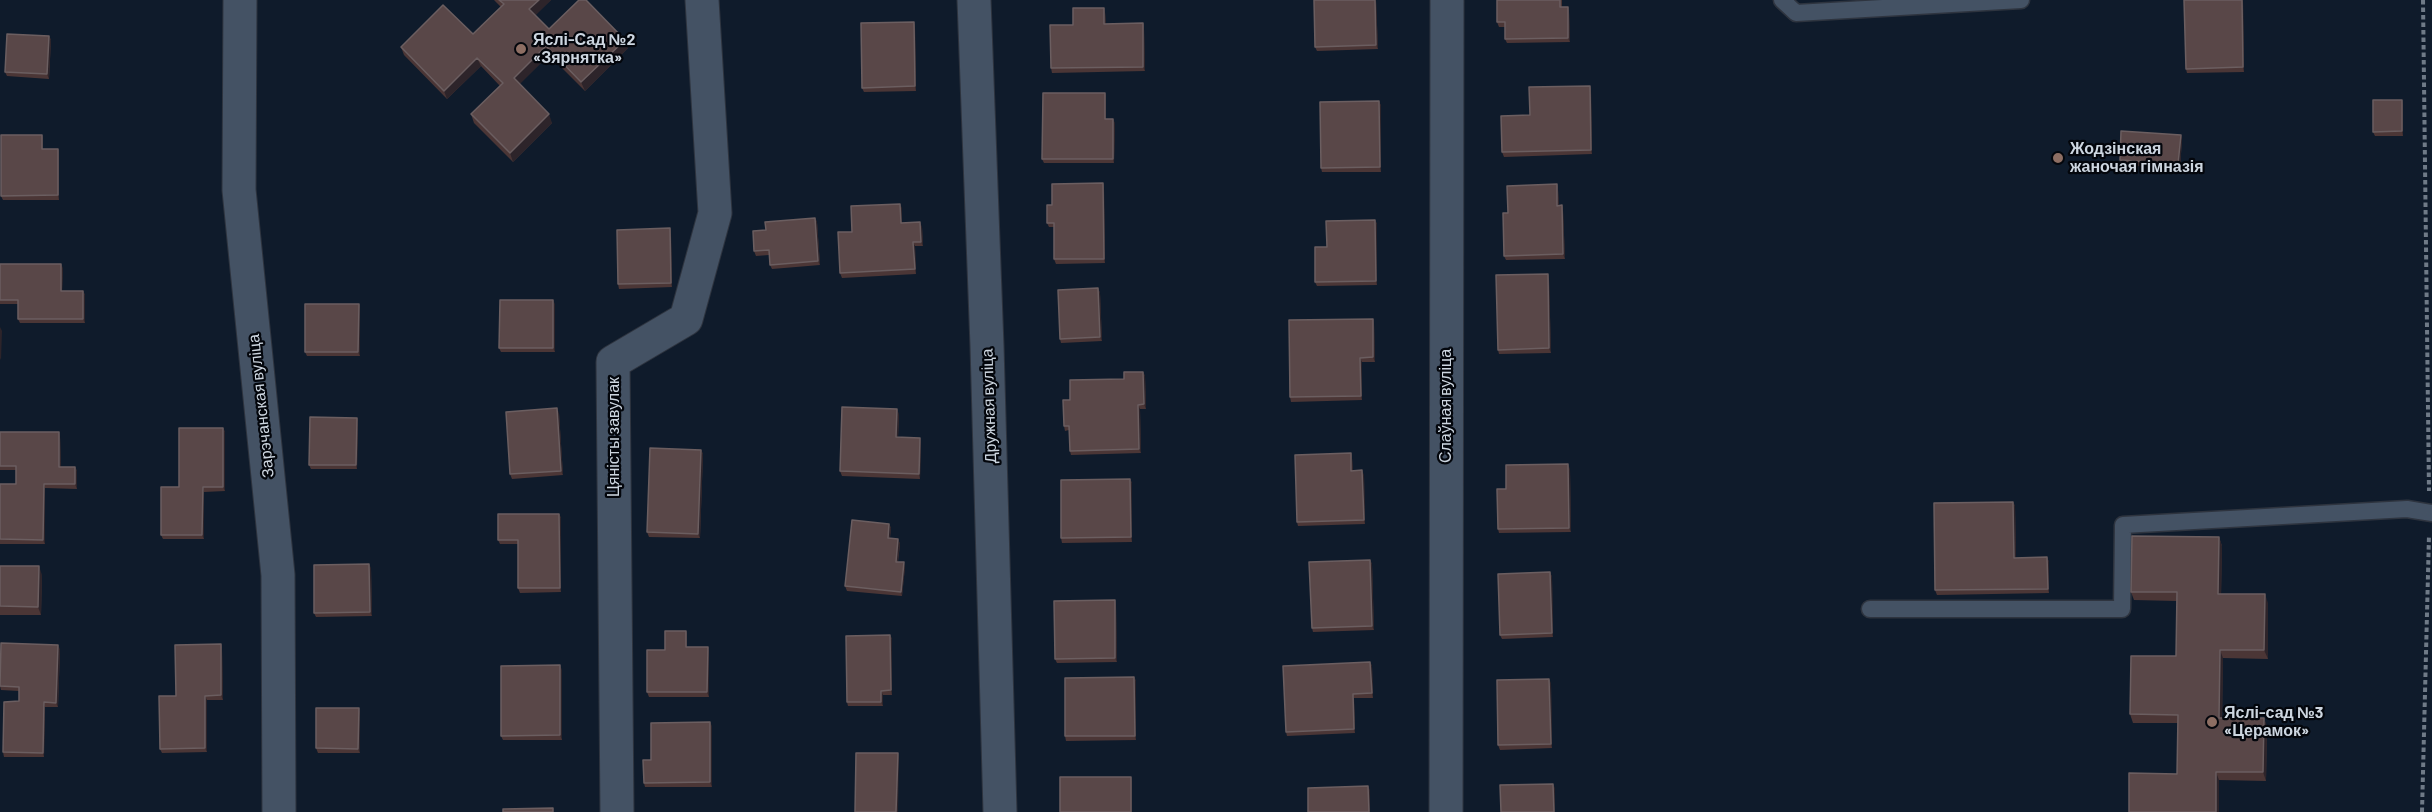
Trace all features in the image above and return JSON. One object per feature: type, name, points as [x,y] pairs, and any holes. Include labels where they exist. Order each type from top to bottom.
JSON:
[{"type":"street","name":"Зарэчанская вуліца","points":[[240,0],[239,190],[278,574],[279,812]]},
{"type":"street","name":"Цяністы завулак","points":[[617,812],[613,362],[686,319],[714,213],[702,0]]},
{"type":"street","name":"Дружная вуліца","points":[[974,0],[987,346],[1000,812]]},
{"type":"street","name":"Слаўная вуліца","points":[[1446,812],[1447,0]]},
{"type":"lane","points":[[1782,0],[1796,13],[2021,0]]},
{"type":"lane","points":[[1870,609],[2122,609],[2123,525],[2407,510],[2430,513]]},
{"type":"path","points":[[2422,812],[2430,513],[2423,0]]},
{"type":"building","points":[[499,0],[539,0],[529,9],[549,29],[579,0],[586,0],[625,40],[581,82],[546,46],[514,78],[549,114],[510,153],[471,114],[503,83],[477,58],[444,91],[401,47],[443,5],[473,34],[504,4]]},
{"type":"building","points":[[1314,0],[1375,0],[1376,45],[1315,47]]},
{"type":"building","points":[[1497,0],[1560,0],[1560,7],[1568,7],[1568,38],[1505,39],[1505,22],[1497,22]]},
{"type":"building","points":[[2184,0],[2242,0],[2243,67],[2186,69]]},
{"type":"building","points":[[1073,8],[1104,8],[1104,24],[1143,23],[1143,67],[1051,68],[1050,25],[1073,25]]},
{"type":"building","points":[[914,22],[915,86],[862,88],[861,23]]},
{"type":"building","points":[[7,34],[49,36],[47,74],[5,72]]},
{"type":"building","points":[[1590,86],[1591,150],[1502,152],[1501,116],[1530,115],[1529,87]]},
{"type":"building","points":[[1043,93],[1105,93],[1105,119],[1113,119],[1113,159],[1042,159]]},
{"type":"building","points":[[2373,100],[2402,100],[2402,131],[2373,132]]},
{"type":"building","points":[[1379,101],[1380,167],[1321,168],[1320,102]]},
{"type":"building","points":[[2121,131],[2181,135],[2178,164],[2120,160]]},
{"type":"building","points":[[1,135],[42,135],[42,149],[58,149],[58,195],[1,196]]},
{"type":"building","points":[[1103,183],[1104,259],[1054,259],[1054,223],[1047,223],[1047,205],[1052,205],[1052,184]]},
{"type":"building","points":[[1557,184],[1557,206],[1562,205],[1563,254],[1504,256],[1503,213],[1508,213],[1507,186]]},
{"type":"building","points":[[900,204],[901,223],[920,222],[921,242],[913,242],[915,269],[840,273],[838,232],[852,232],[851,206]]},
{"type":"building","points":[[815,218],[818,261],[770,265],[769,250],[754,251],[753,231],[766,230],[765,222]]},
{"type":"building","points":[[1375,220],[1376,281],[1315,282],[1315,247],[1327,247],[1326,221]]},
{"type":"building","points":[[670,228],[671,283],[618,284],[617,230]]},
{"type":"building","points":[[0,264],[61,264],[61,291],[83,291],[83,319],[18,319],[18,300],[0,300]]},
{"type":"building","points":[[1548,274],[1549,348],[1498,350],[1496,275]]},
{"type":"building","points":[[1098,288],[1100,337],[1060,339],[1058,290]]},
{"type":"building","points":[[500,300],[553,300],[553,348],[499,348]]},
{"type":"building","points":[[305,304],[359,304],[358,352],[305,352]]},
{"type":"building","points":[[1373,319],[1373,357],[1360,358],[1361,396],[1290,397],[1289,320]]},
{"type":"building","points":[[1124,372],[1143,372],[1144,404],[1138,405],[1139,449],[1070,451],[1069,426],[1064,426],[1063,400],[1070,400],[1070,380],[1124,379]]},
{"type":"building","points":[[842,407],[897,409],[896,437],[920,438],[919,474],[840,471]]},
{"type":"building","points":[[557,408],[561,471],[510,474],[506,412]]},
{"type":"building","points":[[310,417],[357,418],[356,465],[309,465]]},
{"type":"building","points":[[179,428],[223,428],[223,487],[203,487],[202,535],[161,535],[161,487],[179,487]]},
{"type":"building","points":[[0,432],[59,432],[59,467],[75,467],[75,484],[44,484],[43,540],[0,539],[0,484],[16,484],[16,466],[0,466]]},
{"type":"building","points":[[650,448],[701,450],[698,534],[647,532]]},
{"type":"building","points":[[1351,453],[1351,471],[1362,470],[1364,520],[1297,522],[1295,455]]},
{"type":"building","points":[[1568,464],[1569,528],[1498,529],[1497,489],[1506,489],[1506,465]]},
{"type":"building","points":[[1130,479],[1131,537],[1061,538],[1061,480]]},
{"type":"building","points":[[2013,502],[2014,558],[2047,557],[2048,589],[1935,590],[1934,503]]},
{"type":"building","points":[[498,514],[559,514],[560,588],[518,588],[518,540],[498,540]]},
{"type":"building","points":[[852,520],[889,524],[888,538],[898,539],[896,562],[904,562],[901,592],[845,586]]},
{"type":"building","points":[[2132,536],[2219,537],[2218,594],[2265,594],[2264,650],[2220,650],[2219,718],[2264,718],[2263,772],[2216,772],[2216,812],[2129,812],[2129,773],[2177,774],[2178,715],[2130,714],[2131,656],[2176,656],[2177,592],[2131,592]]},
{"type":"building","points":[[1370,560],[1372,626],[1312,628],[1309,562]]},
{"type":"building","points":[[369,564],[370,612],[314,613],[314,565]]},
{"type":"building","points":[[0,566],[39,566],[38,607],[0,606]]},
{"type":"building","points":[[1550,572],[1552,633],[1500,635],[1498,574]]},
{"type":"building","points":[[1115,600],[1115,658],[1055,659],[1054,601]]},
{"type":"building","points":[[665,631],[686,631],[686,647],[708,647],[707,692],[647,692],[647,650],[665,650]]},
{"type":"building","points":[[890,635],[891,690],[881,691],[881,702],[847,702],[846,636]]},
{"type":"building","points":[[1,643],[58,645],[56,703],[44,702],[43,753],[3,752],[4,702],[19,701],[19,687],[0,686]]},
{"type":"building","points":[[221,644],[221,695],[205,696],[205,748],[160,749],[159,696],[176,696],[175,645]]},
{"type":"building","points":[[1370,662],[1372,693],[1353,694],[1354,729],[1286,732],[1283,666]]},
{"type":"building","points":[[560,665],[560,735],[501,736],[501,666]]},
{"type":"building","points":[[1134,677],[1135,736],[1065,736],[1065,678]]},
{"type":"building","points":[[1549,679],[1551,744],[1498,745],[1497,680]]},
{"type":"building","points":[[316,708],[359,708],[358,749],[316,748]]},
{"type":"building","points":[[710,722],[710,782],[644,783],[643,760],[651,760],[651,723]]},
{"type":"building","points":[[856,753],[898,753],[896,812],[855,812]]},
{"type":"building","points":[[1060,777],[1131,777],[1131,812],[1060,812]]},
{"type":"building","points":[[1553,784],[1554,812],[1501,812],[1500,785]]},
{"type":"building","points":[[1368,786],[1369,812],[1308,812],[1308,788]]},
{"type":"building","points":[[553,808],[553,812],[503,812],[503,809]]},
{"type":"place","name":"Яслі-Сад №2 «Зярнятка»","points":[[521,49]]},
{"type":"place","name":"Жодзінская жаночая гімназія","points":[[2058,158]]},
{"type":"place","name":"Яслі-сад №3 «Церамок»","points":[[2212,722]]}]
